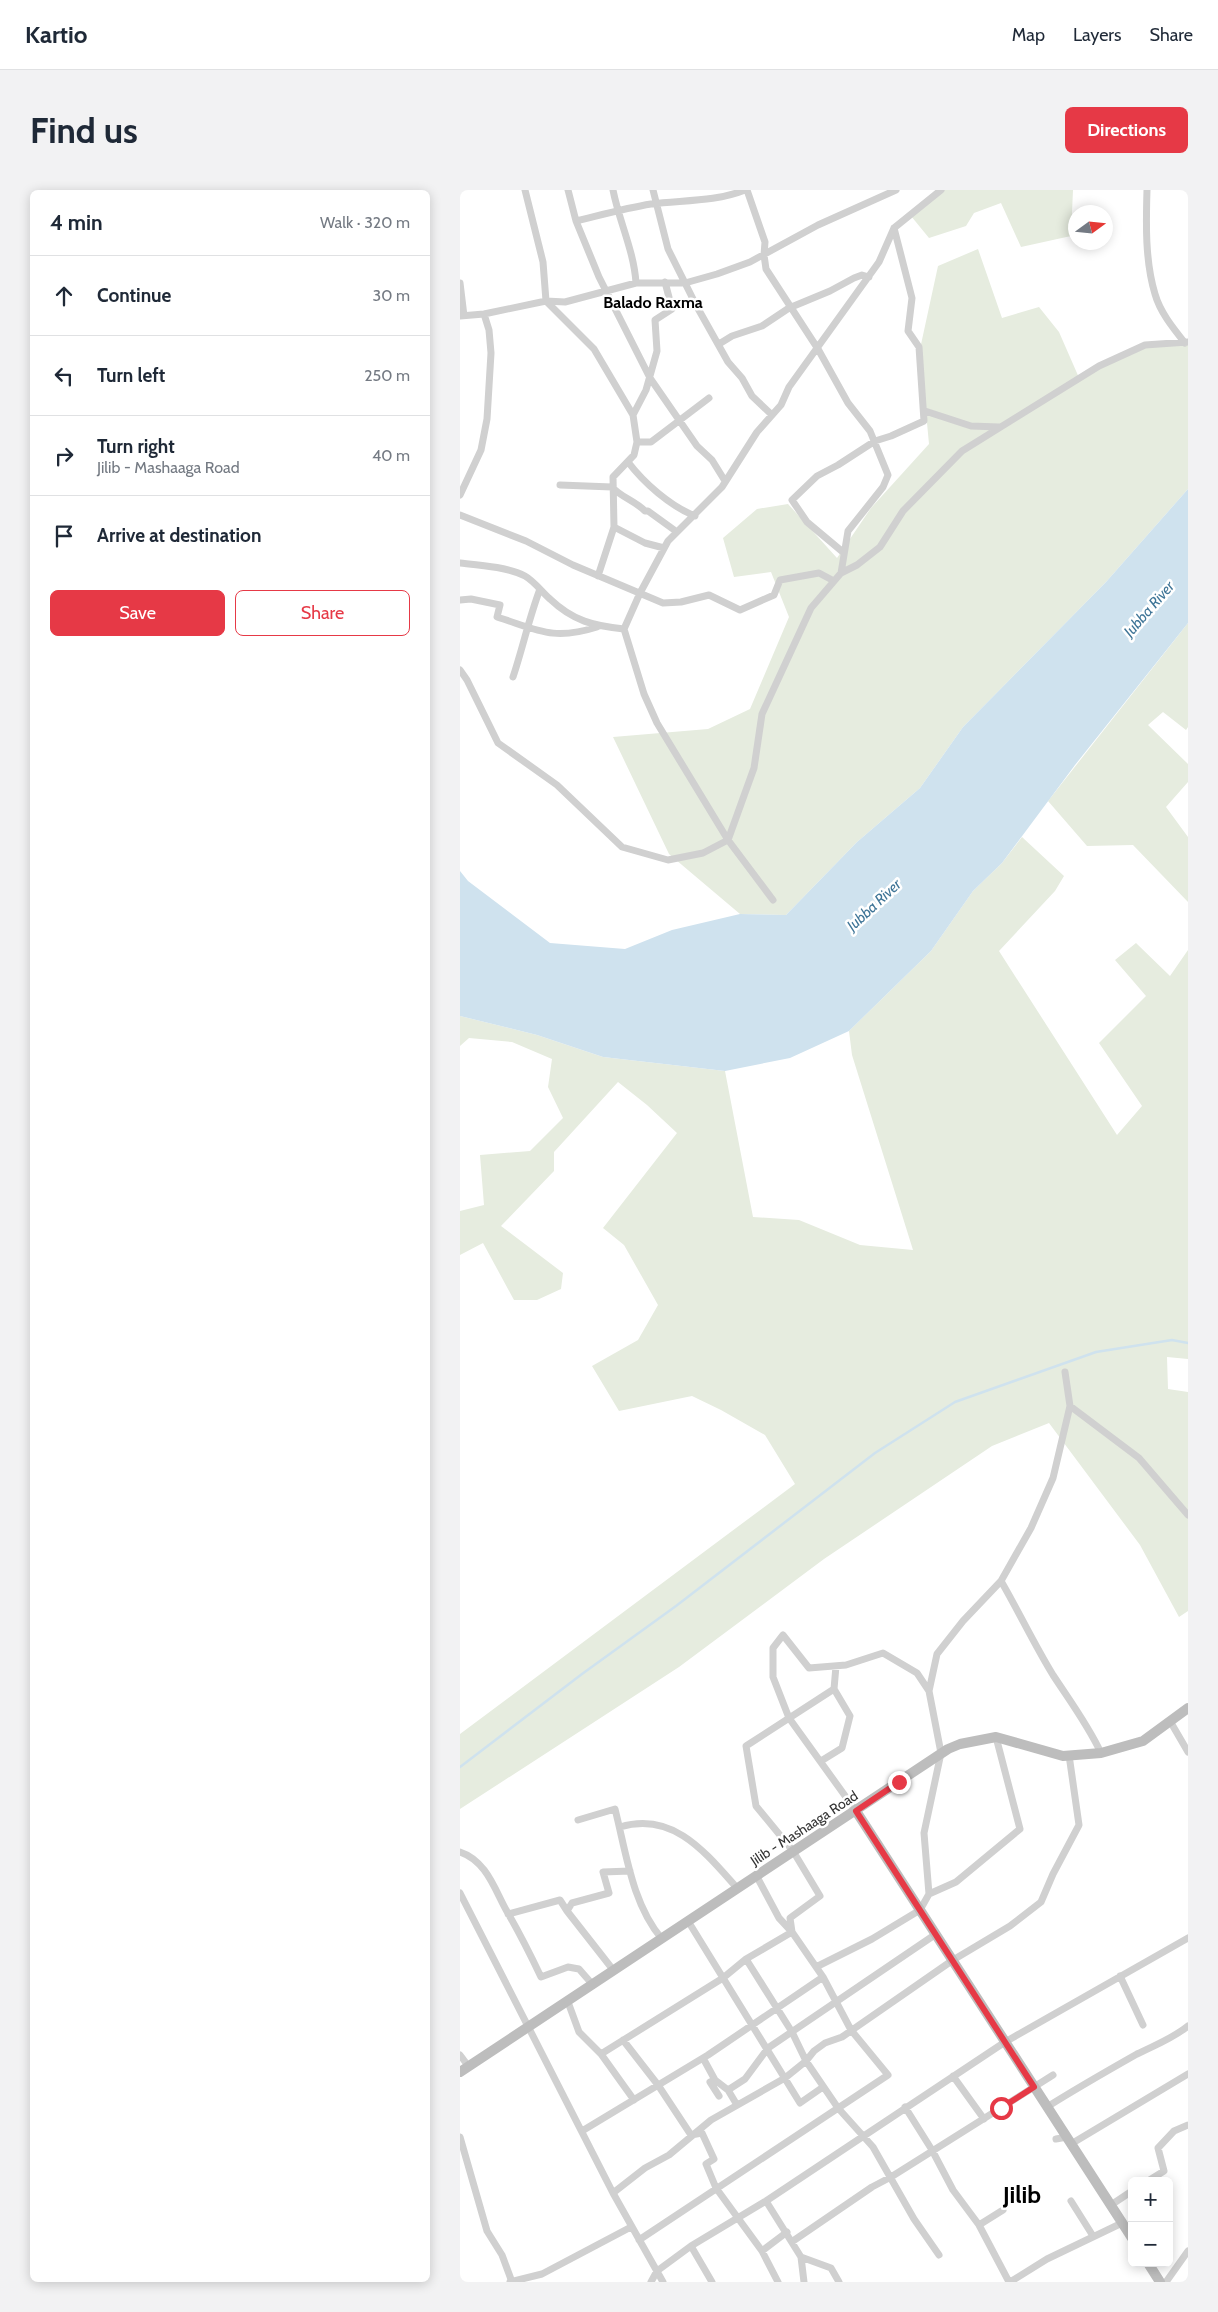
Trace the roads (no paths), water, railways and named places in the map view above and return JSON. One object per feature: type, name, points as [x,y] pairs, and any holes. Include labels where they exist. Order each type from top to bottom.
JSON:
[{"type":"main road","name":"Jilib - Mashaaga Road","points":[[464,2069],[942,1753],[960,1744],[996,1737],[1063,1756],[1101,1753],[1143,1740],[1188,1708]]},
{"type":"main road","points":[[856,1811],[1047,2107],[1065,2140],[1128,2232]]},
{"type":"main road","points":[[1151,2267],[1160,2282]]},
{"type":"street","points":[[525,190],[543,262],[546,301],[594,349],[633,415],[637,442],[634,455],[613,478],[614,527],[598,576]]},
{"type":"street","points":[[568,190],[576,221],[606,292],[650,378],[697,446],[712,460],[726,481]]},
{"type":"street","points":[[613,190],[635,265],[636,283]]},
{"type":"street","points":[[653,190],[668,249],[685,283],[728,362],[742,378],[752,396],[772,415]]},
{"type":"street","points":[[576,221],[656,204],[732,195],[746,190],[765,242],[766,270],[818,349],[836,384],[870,431],[888,475],[883,487],[848,531],[841,573]]},
{"type":"street","points":[[460,283],[462,316],[484,314],[546,301],[564,302],[636,283],[685,283],[717,274],[764,255],[818,225],[896,190]]},
{"type":"street","points":[[773,900],[728,840],[657,723],[644,694],[624,629],[640,593],[664,548],[726,481],[757,432],[781,405],[789,387],[879,262],[894,228],[941,190]]},
{"type":"street","points":[[1147,190],[1148,253],[1155,294],[1166,319],[1186,343]]},
{"type":"street","points":[[844,553],[807,522],[792,500],[816,476],[838,465],[874,441],[891,436],[924,421],[925,411],[918,347],[908,331],[912,298],[894,228]]},
{"type":"street","points":[[719,344],[732,336],[762,326],[790,308],[830,291],[854,278],[862,275],[869,277]]},
{"type":"street","points":[[633,415],[646,390],[657,351],[655,320],[672,309],[665,282]]},
{"type":"street","points":[[460,495],[481,450],[487,419],[491,353],[489,330],[484,314]]},
{"type":"street","points":[[460,670],[467,680],[498,742],[557,785],[622,847],[668,860],[703,852],[728,840],[754,768],[762,714],[811,608],[841,573],[857,565],[880,547],[903,511],[962,450],[1099,366],[1145,345],[1186,343]]},
{"type":"street","points":[[637,442],[651,442],[709,398]]},
{"type":"street","points":[[925,411],[971,426],[1000,428]]},
{"type":"street","points":[[628,462],[640,478],[682,511],[695,516]]},
{"type":"street","points":[[560,485],[612,487],[618,494],[635,501],[644,511],[648,511],[677,532]]},
{"type":"street","points":[[460,515],[549,551],[573,565],[663,603],[680,602],[710,595],[740,610],[774,596],[780,580],[819,573],[834,581]]},
{"type":"street","points":[[614,527],[645,542],[664,548]]},
{"type":"street","points":[[460,563],[492,567],[525,576],[582,621],[597,627],[624,629]]},
{"type":"street","points":[[513,676],[523,647],[526,628],[540,589]]},
{"type":"street","points":[[460,600],[471,599],[500,605],[497,617],[545,634],[576,634],[597,627]]},
{"type":"street","points":[[929,1690],[938,1654],[963,1622],[1001,1581],[1031,1528],[1053,1478],[1070,1406],[1065,1372]]},
{"type":"street","points":[[1070,1406],[1139,1458],[1188,1515]]},
{"type":"street","points":[[1001,1581],[1020,1619],[1053,1674],[1089,1728],[1101,1753]]},
{"type":"street","points":[[816,1967],[872,1939],[920,1910],[929,1894],[924,1833],[942,1753],[929,1690],[917,1673],[883,1653],[846,1666],[809,1668],[783,1635],[772,1648],[773,1677],[789,1718],[856,1811]]},
{"type":"street","points":[[821,1761],[842,1748],[850,1716],[834,1689],[836,1666]]},
{"type":"street","points":[[792,1932],[790,1918],[820,1896],[793,1851],[756,1806],[746,1746],[834,1689]]},
{"type":"street","points":[[1170,1721],[1188,1752]]},
{"type":"street","points":[[929,1894],[956,1882],[1020,1829],[996,1737]]},
{"type":"street","points":[[613,2193],[645,2168],[669,2155],[692,2135],[737,2105],[785,2078],[806,2061],[814,2051],[826,2043],[842,2037],[953,1960],[1010,1926],[1041,1902],[1053,1874],[1079,1825],[1069,1755]]},
{"type":"street","points":[[578,1820],[615,1809],[630,1871],[650,1925],[662,1939]]},
{"type":"street","points":[[620,1827],[636,1822],[677,1830],[709,1856],[737,1888]]},
{"type":"street","points":[[460,1852],[485,1871],[497,1888],[508,1914],[521,1933],[541,1977],[568,1967],[580,1969],[593,1985]]},
{"type":"street","points":[[567,1911],[572,1903],[609,1892],[603,1872],[630,1871]]},
{"type":"street","points":[[639,2240],[716,2188],[783,2147],[888,2075],[852,2030],[823,1977],[792,1932],[779,1918],[756,1875]]},
{"type":"street","points":[[460,1893],[613,2193],[663,2282]]},
{"type":"street","points":[[508,1914],[560,1900],[614,1971]]},
{"type":"street","points":[[688,1921],[768,2048],[800,2103],[823,2088]]},
{"type":"street","points":[[601,2054],[723,1978],[746,1959],[792,1932]]},
{"type":"street","points":[[728,2090],[745,2079],[768,2048],[836,2003],[847,1992],[936,1934]]},
{"type":"street","points":[[652,2282],[657,2271],[691,2246],[766,2201],[1005,2042],[1188,1938]]},
{"type":"street","points":[[746,1959],[792,2032],[806,2061],[823,2088],[838,2108],[864,2135],[891,2177],[914,2219],[939,2255]]},
{"type":"street","points":[[1120,1976],[1143,2024]]},
{"type":"street","points":[[582,2131],[703,2058],[823,1977]]},
{"type":"street","points":[[568,2002],[579,2032],[601,2054],[634,2100]]},
{"type":"street","points":[[1047,2107],[1091,2079],[1154,2045],[1175,2037],[1188,2026]]},
{"type":"street","points":[[623,2040],[658,2085],[692,2135]]},
{"type":"street","points":[[460,2054],[464,2069]]},
{"type":"street","points":[[703,2058],[715,2080],[728,2090],[737,2105]]},
{"type":"street","points":[[1065,2140],[1188,2074]]},
{"type":"street","points":[[793,2242],[872,2187],[1054,2075]]},
{"type":"street","points":[[954,2076],[984,2119]]},
{"type":"street","points":[[715,2080],[710,2082],[719,2096]]},
{"type":"street","points":[[905,2108],[932,2150],[953,2190],[979,2225],[1010,2282],[1035,2266],[1122,2222]]},
{"type":"street","points":[[1154,2177],[1164,2170],[1158,2148],[1174,2131],[1188,2125]]},
{"type":"street","points":[[692,2135],[702,2133],[714,2160],[706,2164],[716,2188],[762,2251],[778,2282]]},
{"type":"street","points":[[460,2137],[487,2231],[502,2255],[512,2282],[542,2274],[631,2227]]},
{"type":"street","points":[[1111,2205],[1128,2194]]},
{"type":"street","points":[[766,2201],[787,2232],[801,2258],[804,2282]]},
{"type":"street","points":[[1071,2201],[1093,2236]]},
{"type":"street","points":[[979,2225],[1003,2210]]},
{"type":"street","points":[[762,2251],[787,2232]]},
{"type":"street","points":[[691,2246],[712,2282]]},
{"type":"street","points":[[1166,2282],[1188,2251]]},
{"type":"street","points":[[801,2258],[831,2268],[839,2282]]},
{"type":"water","name":"Jubba River","points":[[1188,489],[1188,623],[1075,765],[1002,863],[973,891],[931,951],[849,1031],[790,1058],[725,1071],[603,1057],[537,1035],[460,1016],[460,871],[468,881],[550,943],[625,949],[672,930],[740,914],[786,915],[857,842],[920,788],[963,727],[1106,582]]},
{"type":"waterway","points":[[460,1767],[582,1674],[676,1606],[875,1453],[955,1402],[1096,1352],[1172,1340],[1188,1343]]},
{"type":"district","name":"Balado Raxma","points":[[653,302]]},
{"type":"district","name":"Jilib","points":[[1022,2195]]}]
